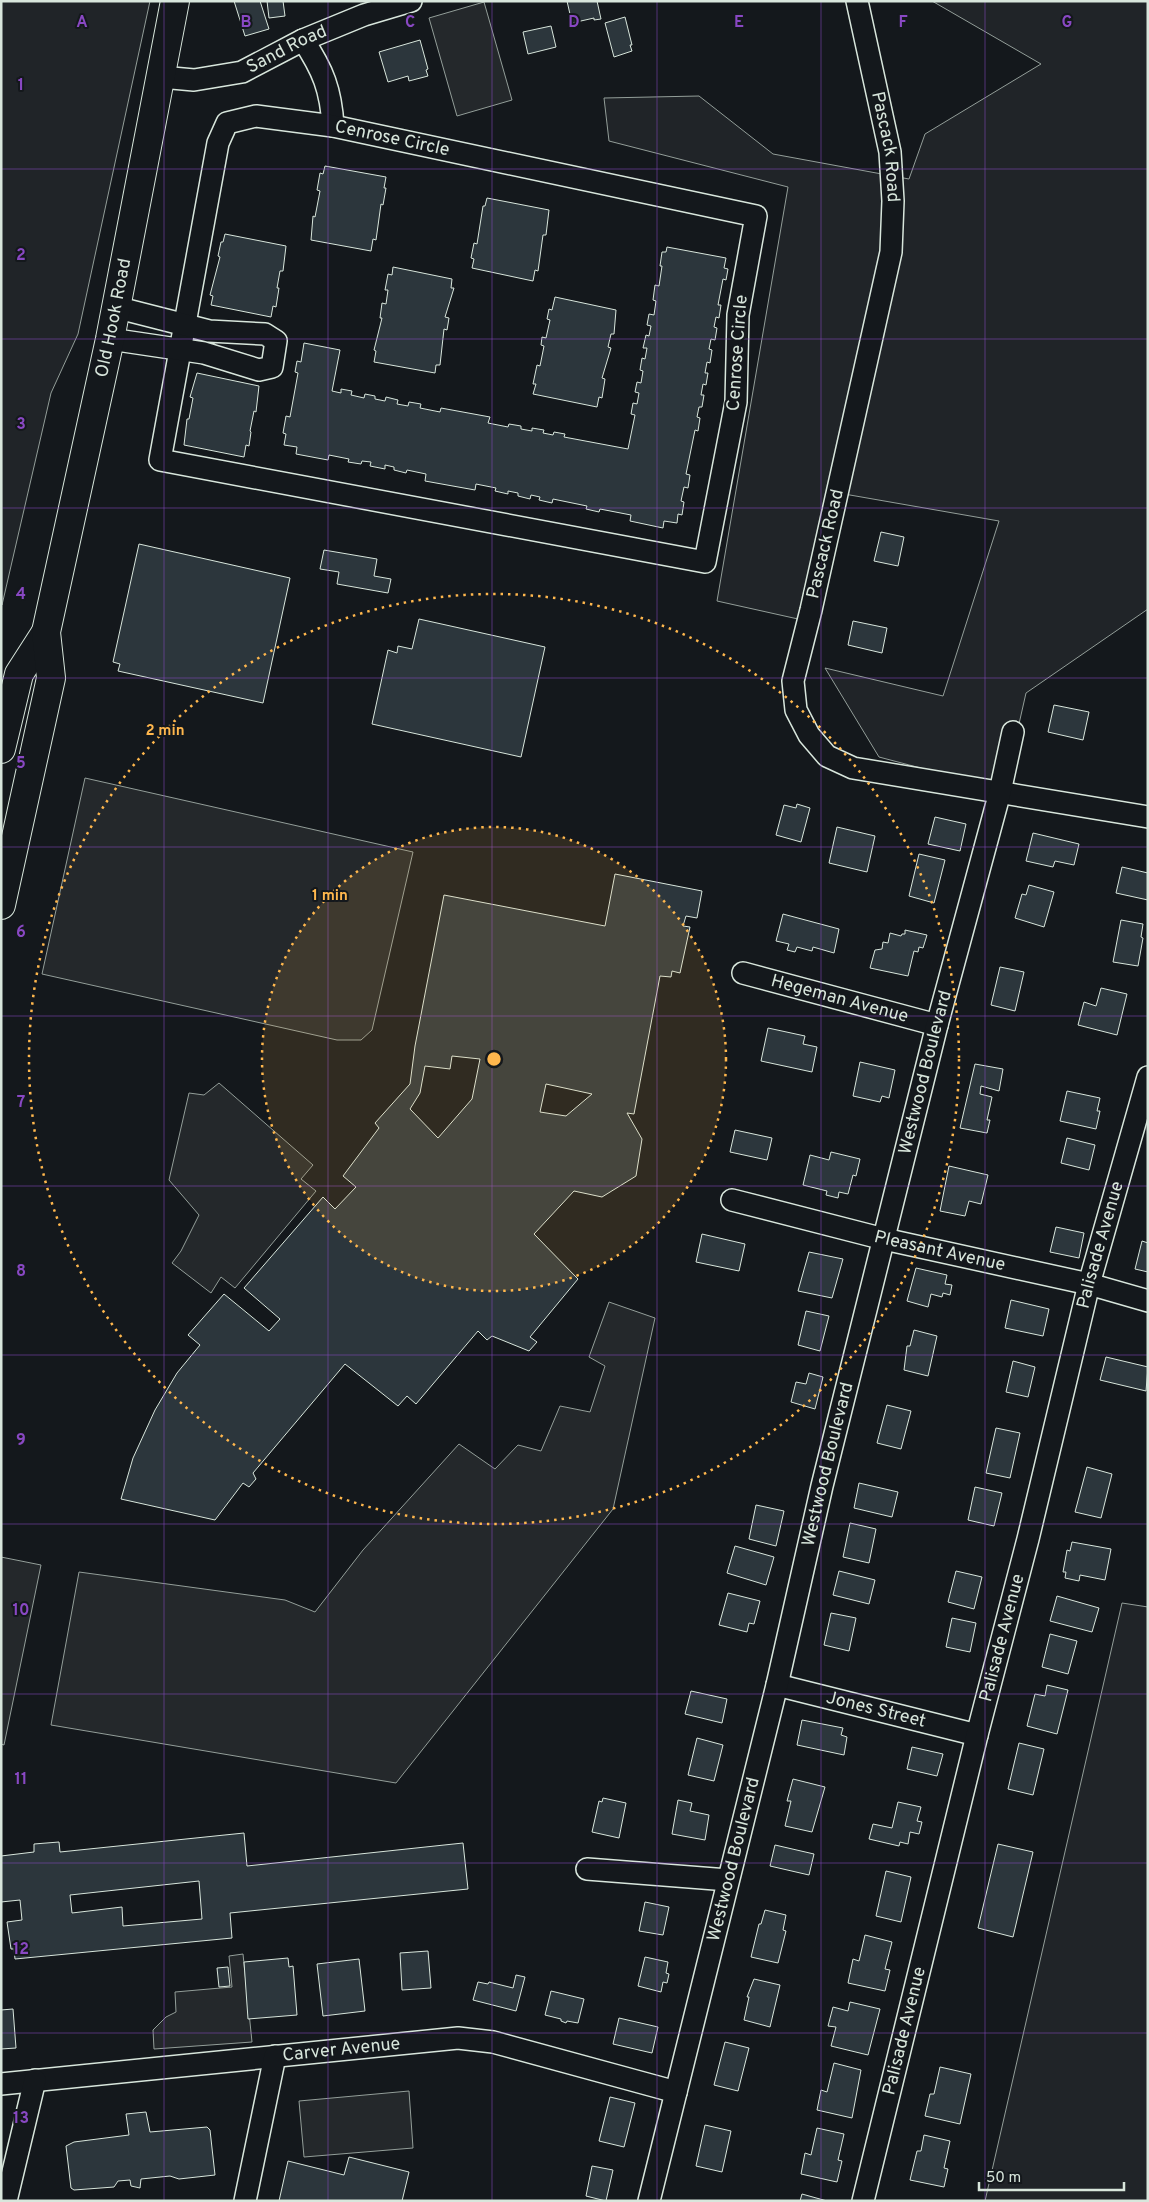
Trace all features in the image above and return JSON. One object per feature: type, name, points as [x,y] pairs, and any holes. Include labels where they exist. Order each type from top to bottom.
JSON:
[{"type":"main road","name":"Old Hook Road","points":[[1,905],[52,678],[46,632],[110,339],[175,1]]},
{"type":"main road","name":"Old Hook Road","points":[[1,748],[19,674],[46,632]]},
{"type":"street","name":"Sand Road","points":[[160,77],[194,80],[242,72],[303,40],[364,16],[410,1]]},
{"type":"street","name":"Pascack Road","points":[[857,1],[890,152],[893,201],[891,252],[794,681],[796,710],[808,736],[827,756],[853,768],[1148,817]]},
{"type":"street","points":[[303,40],[320,66],[332,101],[333,126]]},
{"type":"street","name":"Cenrose Circle","points":[[256,116],[333,126],[756,216],[738,315],[736,402],[705,562],[160,460],[218,143],[226,123],[256,116]]},
{"type":"street","points":[[110,339],[204,353],[259,370],[272,367],[276,341],[265,334],[209,331],[115,307]]},
{"type":"street","name":"Westwood Boulevard","points":[[649,2201],[776,1685],[822,1486],[937,1026],[1000,792],[1012,732]]},
{"type":"street","name":"Hegeman Avenue","points":[[744,973],[937,1026]]},
{"type":"street","name":"Palisade Avenue","points":[[863,2201],[977,1735],[1028,1539],[1089,1284],[1147,1080]]},
{"type":"street","name":"Pleasant Avenue","points":[[732,1200],[884,1238],[1089,1284],[1148,1301]]},
{"type":"street","name":"Jones Street","points":[[776,1685],[977,1735]]},
{"type":"street","points":[[587,1869],[728,1880]]},
{"type":"street","name":"Carver Avenue","points":[[1,2084],[458,2038],[492,2042],[676,2092]]},
{"type":"street","points":[[245,2201],[275,2056]]},
{"type":"street","points":[[6,2201],[35,2080]]},
{"type":"shaded area","points":[[1,1],[150,1],[78,334],[51,393],[2,605]]},
{"type":"shaded area","points":[[932,1],[1148,1],[1148,609],[1026,693],[1004,790],[879,757],[825,668],[943,696],[999,521],[827,491],[798,619],[717,601],[788,187],[609,141],[604,98],[699,96],[773,154],[909,179],[925,134],[1041,64]]},
{"type":"shaded area","points":[[484,2],[512,100],[457,116],[429,18]]},
{"type":"shaded area","points":[[85,778],[413,852],[372,1030],[361,1040],[337,1040],[42,974]]},
{"type":"shaded area","points":[[219,1083],[313,1165],[301,1179],[316,1191],[235,1288],[221,1277],[211,1293],[172,1263],[181,1251],[199,1215],[169,1180],[189,1093],[204,1095]]},
{"type":"shaded area","points":[[609,1302],[655,1318],[613,1509],[396,1783],[51,1725],[79,1572],[285,1600],[315,1612],[363,1550],[459,1444],[495,1469],[518,1445],[541,1451],[560,1406],[590,1412],[605,1366],[589,1357]]},
{"type":"shaded area","points":[[1,1557],[41,1565],[4,1745],[1,1744]]},
{"type":"shaded area","points":[[1122,1603],[1148,1607],[1148,2201],[985,2201]]},
{"type":"shaded area","points":[[243,1954],[252,2042],[154,2049],[153,2030],[166,2017],[176,2012],[175,1992],[232,1987],[229,1956]]},
{"type":"shaded area","points":[[409,2091],[413,2148],[304,2157],[299,2101]]},
{"type":"building","points":[[234,1],[260,1],[269,29],[245,36]]},
{"type":"building","points":[[267,1],[283,1],[285,16],[269,18]]},
{"type":"building","points":[[567,1],[597,1],[601,19],[594,20],[594,18],[572,23]]},
{"type":"building","points":[[625,17],[632,51],[614,57],[605,23]]},
{"type":"building","points":[[551,26],[556,47],[528,54],[523,32]]},
{"type":"building","points":[[420,40],[428,69],[426,70],[428,76],[409,81],[408,76],[388,82],[379,52]]},
{"type":"building","points":[[325,166],[386,177],[384,188],[386,188],[383,205],[381,204],[376,240],[373,239],[371,251],[311,240],[313,216],[315,217],[320,191],[317,190],[320,173],[323,174]]},
{"type":"building","points":[[487,198],[549,210],[538,271],[535,270],[533,281],[472,268],[474,259],[471,258],[474,243],[477,244],[483,206],[485,206]]},
{"type":"building","points":[[225,234],[286,246],[283,271],[280,271],[277,288],[279,288],[276,307],[273,306],[271,317],[211,305],[213,296],[210,295],[220,257],[218,256],[221,242],[223,242]]},
{"type":"building","points":[[667,247],[726,258],[724,268],[728,269],[726,280],[723,279],[718,305],[721,305],[719,318],[716,317],[714,327],[717,328],[715,340],[711,339],[709,349],[712,350],[710,363],[707,362],[705,373],[708,373],[706,385],[703,384],[701,395],[704,395],[702,407],[699,407],[697,417],[700,418],[698,431],[695,430],[686,474],[690,475],[688,488],[684,487],[681,501],[684,502],[682,515],[678,514],[677,523],[664,521],[663,528],[630,521],[631,515],[600,509],[599,512],[586,509],[587,506],[553,499],[552,503],[539,500],[540,497],[531,495],[530,499],[518,496],[518,493],[508,491],[508,494],[495,491],[496,488],[476,484],[475,490],[425,481],[426,474],[407,470],[406,473],[385,465],[385,469],[370,466],[371,462],[362,461],[361,464],[348,462],[349,459],[329,455],[328,460],[296,454],[297,447],[284,445],[286,434],[283,433],[286,416],[290,417],[298,373],[295,372],[297,361],[301,362],[304,343],[340,350],[332,391],[341,393],[341,389],[352,391],[351,395],[364,398],[365,394],[385,401],[386,397],[398,400],[397,404],[408,406],[409,402],[421,404],[420,408],[440,412],[441,408],[490,417],[488,423],[508,427],[509,424],[521,426],[521,429],[532,431],[532,428],[544,430],[543,433],[553,435],[554,432],[565,434],[564,437],[628,449],[635,415],[631,414],[633,403],[637,404],[639,393],[635,392],[637,382],[641,383],[643,371],[640,370],[642,358],[645,359],[647,348],[643,348],[646,335],[649,336],[651,326],[647,325],[649,314],[654,315],[656,301],[653,300],[655,285],[659,286],[662,252],[666,252]]},
{"type":"building","points":[[393,267],[452,279],[451,288],[454,288],[445,317],[449,318],[447,330],[444,329],[440,365],[436,365],[435,373],[374,362],[376,351],[374,350],[382,318],[380,318],[382,303],[386,304],[388,290],[385,290],[388,274],[392,275]]},
{"type":"building","points":[[555,297],[616,310],[614,334],[611,334],[608,347],[611,348],[602,378],[605,379],[602,398],[599,397],[597,407],[533,394],[536,384],[533,384],[537,365],[540,366],[544,346],[541,345],[542,337],[546,338],[550,320],[547,319],[549,309],[552,310]]},
{"type":"building","points":[[197,373],[259,386],[249,446],[246,445],[244,457],[184,445],[187,419],[189,419],[193,398],[190,397]]},
{"type":"building","points":[[881,532],[904,537],[898,566],[874,561]]},
{"type":"building","points":[[139,544],[290,578],[263,703],[118,671],[120,664],[113,662]]},
{"type":"building","points":[[324,550],[377,559],[374,576],[391,579],[388,593],[337,584],[339,572],[320,569]]},
{"type":"building","points":[[419,619],[545,647],[521,757],[372,724],[388,650],[397,653],[398,646],[412,649]]},
{"type":"building","points":[[853,621],[887,628],[882,653],[848,645]]},
{"type":"building","points":[[1054,705],[1089,712],[1083,740],[1048,732]]},
{"type":"building","points":[[797,804],[810,808],[801,842],[776,835],[784,805],[796,808]]},
{"type":"building","points":[[935,817],[966,824],[960,851],[928,844]]},
{"type":"building","points":[[837,827],[875,836],[867,872],[829,863]]},
{"type":"building","points":[[1033,833],[1079,844],[1074,865],[1055,861],[1053,867],[1026,861]]},
{"type":"building","points":[[919,854],[945,860],[934,903],[909,896]]},
{"type":"building","points":[[1122,867],[1148,873],[1148,900],[1116,893]]},
{"type":"building","points":[[615,874],[702,891],[697,918],[686,916],[683,926],[690,927],[680,973],[672,971],[671,977],[660,976],[634,1114],[627,1113],[642,1139],[636,1176],[602,1197],[574,1191],[534,1234],[578,1279],[530,1337],[537,1342],[529,1351],[492,1336],[487,1340],[478,1331],[416,1404],[407,1396],[398,1406],[345,1364],[253,1473],[256,1479],[249,1487],[243,1483],[215,1520],[121,1499],[133,1458],[155,1410],[177,1373],[200,1345],[188,1335],[224,1294],[269,1331],[280,1319],[244,1288],[323,1197],[335,1209],[356,1187],[343,1176],[379,1128],[375,1123],[410,1084],[415,1046],[444,895],[605,926]],"holes":[[[452,1056],[480,1059],[472,1099],[438,1138],[410,1109],[420,1093],[425,1066],[450,1069]],[[546,1084],[592,1094],[566,1116],[540,1112]]]},
{"type":"building","points":[[1029,885],[1054,892],[1044,927],[1015,918],[1022,894],[1026,895]]},
{"type":"building","points":[[783,914],[839,929],[834,953],[813,947],[812,951],[797,947],[795,952],[787,950],[789,944],[776,941]]},
{"type":"building","points":[[1121,920],[1143,924],[1141,937],[1143,938],[1138,966],[1113,962]]},
{"type":"building","points":[[905,930],[927,935],[923,948],[919,947],[918,952],[914,951],[908,976],[870,968],[875,950],[882,949],[883,942],[888,943],[890,933],[901,936],[905,934]]},
{"type":"building","points":[[1000,967],[1024,972],[1015,1011],[991,1005]]},
{"type":"building","points":[[1101,988],[1127,994],[1117,1035],[1078,1025],[1084,1002],[1096,1006]]},
{"type":"building","points":[[768,1028],[805,1036],[803,1044],[817,1047],[812,1072],[761,1061]]},
{"type":"building","points":[[860,1062],[895,1070],[889,1098],[882,1096],[880,1102],[853,1096]]},
{"type":"building","points":[[975,1064],[1003,1069],[999,1091],[981,1086],[980,1094],[992,1097],[987,1120],[990,1120],[987,1133],[960,1128]]},
{"type":"building","points":[[1067,1091],[1100,1098],[1097,1111],[1100,1111],[1096,1129],[1060,1121]]},
{"type":"building","points":[[735,1130],[772,1138],[767,1160],[730,1152]]},
{"type":"building","points":[[1067,1138],[1095,1145],[1089,1170],[1061,1163]]},
{"type":"building","points":[[831,1152],[860,1159],[856,1176],[853,1175],[848,1194],[839,1192],[838,1198],[826,1195],[827,1191],[803,1185],[810,1155],[829,1160]]},
{"type":"building","points":[[949,1166],[988,1175],[981,1204],[969,1201],[965,1216],[940,1211]]},
{"type":"building","points":[[1056,1227],[1084,1233],[1079,1258],[1050,1252]]},
{"type":"building","points":[[702,1234],[745,1244],[739,1271],[696,1262]]},
{"type":"building","points":[[1142,1241],[1148,1243],[1148,1272],[1135,1269]]},
{"type":"building","points":[[809,1252],[843,1259],[832,1298],[798,1291]]},
{"type":"building","points":[[916,1268],[947,1275],[945,1284],[952,1285],[950,1295],[943,1293],[942,1297],[931,1294],[928,1307],[907,1301]]},
{"type":"building","points":[[1011,1300],[1049,1309],[1043,1336],[1005,1328]]},
{"type":"building","points":[[806,1311],[829,1316],[820,1351],[798,1345]]},
{"type":"building","points":[[914,1330],[937,1336],[928,1376],[904,1370],[907,1346],[910,1346]]},
{"type":"building","points":[[1106,1357],[1148,1367],[1146,1391],[1100,1380]]},
{"type":"building","points":[[1013,1361],[1035,1367],[1028,1397],[1006,1392]]},
{"type":"building","points":[[809,1373],[823,1377],[815,1409],[791,1402],[796,1382],[806,1384]]},
{"type":"building","points":[[887,1405],[911,1411],[901,1449],[877,1443]]},
{"type":"building","points":[[996,1428],[1020,1433],[1010,1478],[986,1473]]},
{"type":"building","points":[[1087,1467],[1112,1474],[1101,1518],[1075,1512]]},
{"type":"building","points":[[859,1483],[898,1492],[892,1517],[854,1508]]},
{"type":"building","points":[[975,1487],[1002,1493],[994,1526],[968,1520]]},
{"type":"building","points":[[756,1505],[784,1511],[776,1546],[749,1539]]},
{"type":"building","points":[[850,1523],[876,1529],[869,1563],[843,1557]]},
{"type":"building","points":[[1072,1542],[1111,1549],[1105,1580],[1080,1575],[1079,1581],[1065,1578],[1066,1572],[1063,1572],[1067,1550],[1070,1551]]},
{"type":"building","points":[[735,1546],[774,1557],[766,1585],[727,1573]]},
{"type":"building","points":[[839,1571],[875,1580],[869,1604],[833,1595]]},
{"type":"building","points":[[956,1571],[982,1577],[974,1609],[948,1602]]},
{"type":"building","points":[[728,1593],[760,1601],[754,1624],[749,1623],[747,1632],[719,1625]]},
{"type":"building","points":[[1057,1596],[1099,1608],[1092,1632],[1050,1621]]},
{"type":"building","points":[[831,1613],[856,1618],[849,1651],[824,1645]]},
{"type":"building","points":[[952,1618],[976,1623],[970,1652],[946,1647]]},
{"type":"building","points":[[1050,1634],[1077,1641],[1068,1674],[1042,1667]]},
{"type":"building","points":[[1047,1685],[1068,1690],[1057,1734],[1027,1726],[1035,1694],[1045,1696]]},
{"type":"building","points":[[691,1691],[727,1699],[722,1723],[685,1714]]},
{"type":"building","points":[[802,1720],[843,1728],[841,1735],[847,1737],[844,1755],[797,1745]]},
{"type":"building","points":[[697,1738],[723,1745],[714,1781],[688,1775]]},
{"type":"building","points":[[1019,1743],[1044,1749],[1033,1795],[1008,1789]]},
{"type":"building","points":[[912,1747],[943,1754],[937,1776],[907,1769]]},
{"type":"building","points":[[793,1779],[825,1787],[812,1832],[785,1826],[791,1801],[787,1801]]},
{"type":"building","points":[[603,1798],[626,1803],[619,1838],[592,1832],[599,1801],[602,1802]]},
{"type":"building","points":[[678,1800],[692,1803],[690,1811],[709,1815],[705,1840],[672,1834]]},
{"type":"building","points":[[898,1802],[921,1807],[917,1821],[922,1822],[919,1834],[910,1832],[908,1844],[900,1842],[899,1846],[869,1839],[873,1824],[892,1828]]},
{"type":"building","points":[[244,1833],[247,1866],[463,1843],[468,1889],[230,1913],[232,1938],[15,1959],[14,1949],[11,1949],[7,1922],[22,1920],[20,1900],[1,1902],[1,1856],[34,1852],[34,1844],[59,1842],[60,1852]],"holes":[[[199,1881],[202,1919],[123,1926],[122,1907],[72,1913],[70,1895]]]},
{"type":"building","points":[[998,1844],[1033,1852],[1013,1937],[978,1928]]},
{"type":"building","points":[[775,1845],[814,1854],[809,1875],[770,1866]]},
{"type":"building","points":[[886,1871],[911,1877],[901,1922],[876,1916]]},
{"type":"building","points":[[645,1902],[669,1907],[663,1935],[639,1931]]},
{"type":"building","points":[[765,1910],[786,1915],[783,1930],[786,1931],[778,1963],[751,1957],[759,1924],[761,1924]]},
{"type":"building","points":[[865,1935],[892,1942],[885,1969],[890,1970],[885,1991],[848,1983],[853,1959],[859,1961]]},
{"type":"building","points":[[428,1951],[431,1988],[402,1990],[400,1953]]},
{"type":"building","points":[[645,1957],[668,1962],[666,1973],[669,1974],[667,1983],[663,1982],[661,1992],[638,1986]]},
{"type":"building","points":[[288,1958],[289,1967],[293,1966],[297,2015],[248,2019],[244,1962]]},
{"type":"building","points":[[359,1959],[365,2011],[323,2016],[317,1964]]},
{"type":"building","points":[[228,1967],[230,1986],[219,1987],[217,1968]]},
{"type":"building","points":[[516,1975],[525,1977],[516,2011],[473,2000],[478,1982],[488,1984],[489,1982],[513,1988]]},
{"type":"building","points":[[754,1979],[780,1985],[770,2027],[744,2020],[749,1997],[747,1997]]},
{"type":"building","points":[[551,1991],[584,1999],[578,2023],[567,2021],[566,2023],[561,2021],[561,2019],[545,2015]]},
{"type":"building","points":[[850,2002],[880,2009],[868,2055],[831,2046],[836,2027],[828,2026],[833,2007],[848,2011]]},
{"type":"building","points":[[13,2009],[16,2048],[1,2049],[1,2010]]},
{"type":"building","points":[[619,2018],[658,2027],[652,2053],[613,2044]]},
{"type":"building","points":[[725,2042],[749,2048],[738,2091],[714,2085]]},
{"type":"building","points":[[834,2063],[861,2070],[852,2118],[817,2110],[821,2090],[827,2092]]},
{"type":"building","points":[[940,2067],[971,2074],[960,2124],[925,2116],[930,2094],[934,2094]]},
{"type":"building","points":[[610,2097],[635,2103],[624,2147],[599,2141]]},
{"type":"building","points":[[146,2112],[150,2132],[207,2127],[210,2130],[215,2175],[179,2179],[170,2176],[141,2179],[140,2188],[131,2186],[130,2180],[118,2181],[114,2187],[74,2190],[71,2188],[66,2146],[74,2142],[129,2135],[126,2114]]},
{"type":"building","points":[[705,2125],[731,2131],[722,2172],[696,2166]]},
{"type":"building","points":[[817,2128],[844,2134],[838,2160],[842,2161],[837,2182],[801,2174],[805,2153],[811,2155]]},
{"type":"building","points":[[924,2135],[950,2141],[944,2168],[948,2169],[944,2187],[910,2180],[917,2151],[921,2151]]},
{"type":"building","points":[[349,2157],[409,2172],[402,2201],[279,2201],[288,2161],[344,2175]]},
{"type":"building","points":[[592,2166],[613,2170],[606,2201],[586,2196]]},
{"type":"building","points":[[802,2194],[827,2201],[800,2201]]}]
